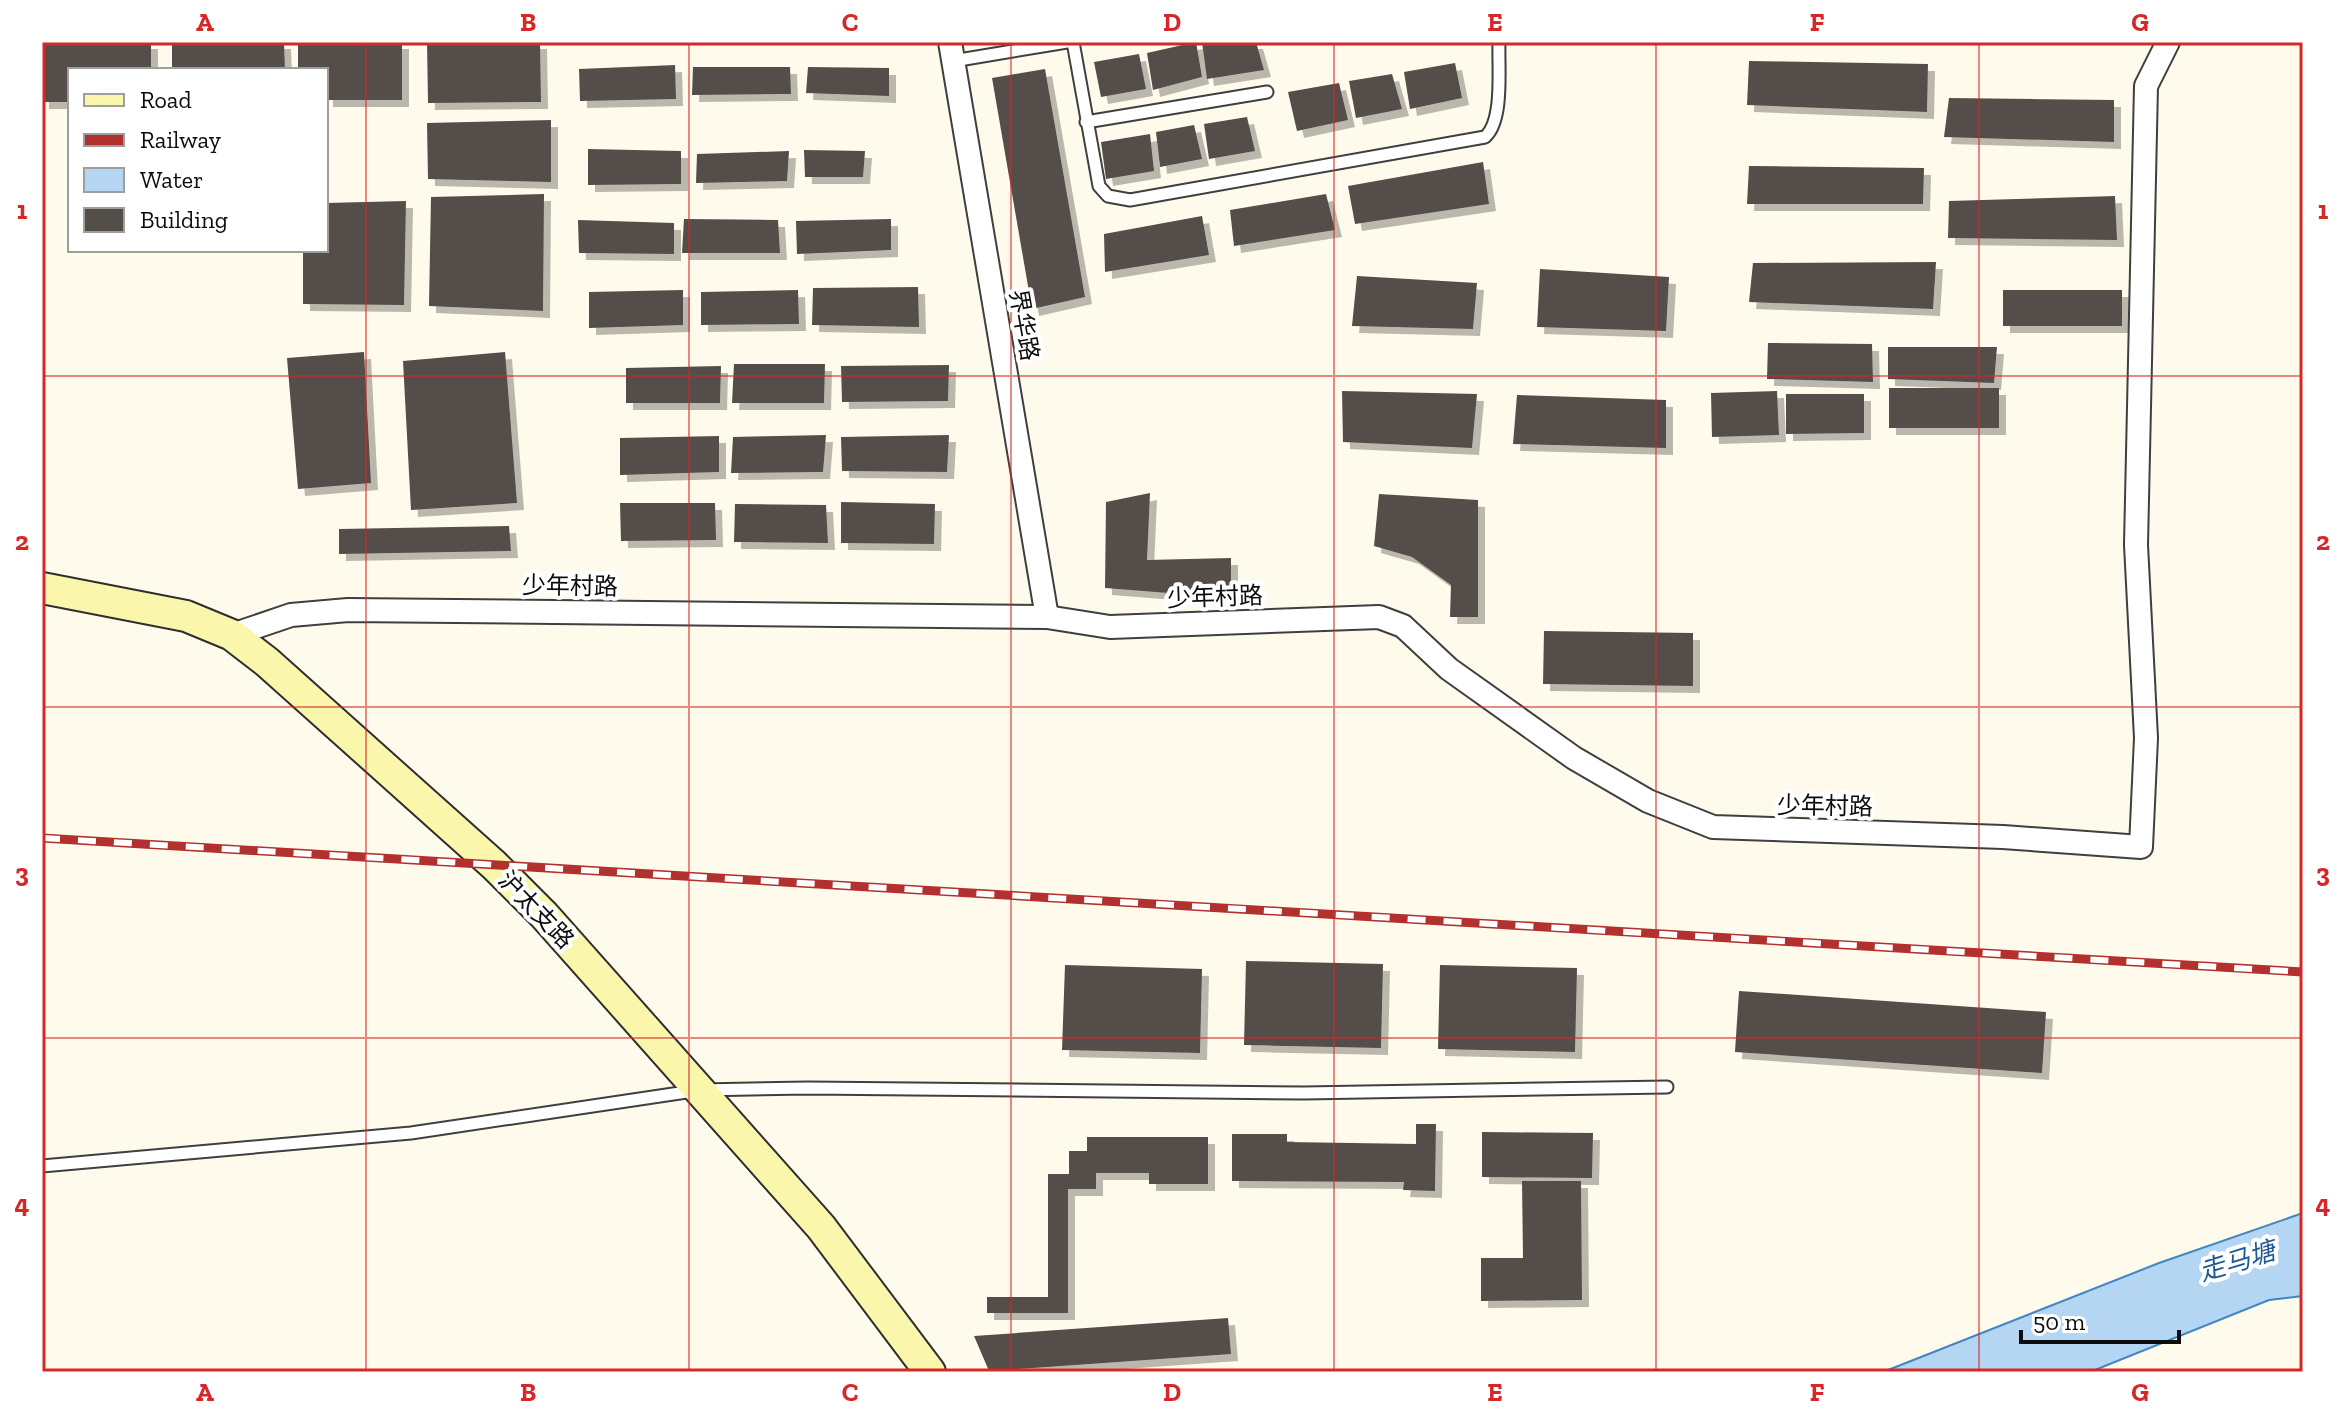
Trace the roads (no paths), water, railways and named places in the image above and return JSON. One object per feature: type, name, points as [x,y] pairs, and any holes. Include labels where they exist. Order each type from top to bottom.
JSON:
[{"type":"street","name":"少年村路","points":[[232,635],[291,615],[348,610],[1047,617],[1110,627],[1366,616],[1391,620],[1403,626],[1449,669],[1574,758],[1648,801],[1713,827],[2003,837],[2141,847],[2146,738],[2136,545],[2146,86],[2168,42]]},
{"type":"street","name":"界华路","points":[[951,52],[1047,617]]},
{"type":"street","name":"沪太支路","points":[[42,588],[186,616],[232,635],[267,662],[494,865],[544,915],[821,1227],[930,1372]]},
{"type":"lane","points":[[951,52],[1067,42]]},
{"type":"lane","points":[[1073,42],[1099,186],[1108,196],[1130,200],[1485,137],[1495,122],[1499,42]]},
{"type":"lane","points":[[1086,122],[1267,92]]},
{"type":"lane","points":[[42,1166],[411,1133],[700,1090],[808,1088],[1304,1093],[1667,1087]]},
{"type":"water","name":"走马塘","points":[[2303,1213],[2303,1296],[2269,1300],[2090,1372],[1883,1372],[2159,1263]]},
{"type":"railway","points":[[42,838],[2303,972]]}]
